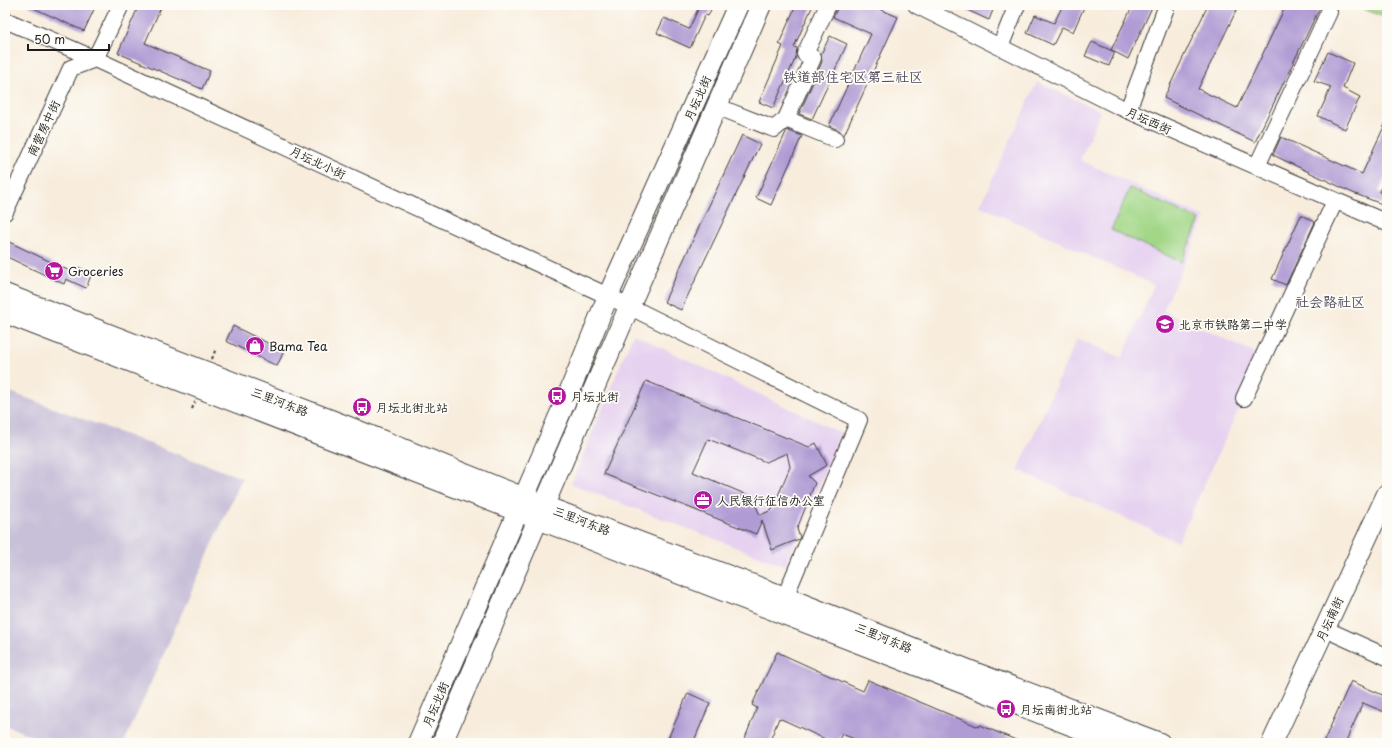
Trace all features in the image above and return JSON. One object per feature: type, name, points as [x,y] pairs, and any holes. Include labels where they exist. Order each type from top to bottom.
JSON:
[{"type":"main road","name":"月坛北街","points":[[418,743],[521,505],[608,296],[738,5]]},
{"type":"main road","name":"月坛北街","points":[[442,743],[629,307],[761,5]]},
{"type":"main road","name":"三里河东路","points":[[5,294],[541,513],[785,597],[976,673],[1160,743]]},
{"type":"main road","name":"三里河东路","points":[[5,313],[521,505]]},
{"type":"main road","name":"月坛南街","points":[[1272,743],[1387,494]]},
{"type":"main road","name":"三里河东路","points":[[541,513],[630,556],[1117,743]]},
{"type":"main road","name":"月坛南街","points":[[1285,743],[1387,522]]},
{"type":"street","points":[[95,59],[121,5]]},
{"type":"street","points":[[716,108],[726,110],[774,129],[786,119],[813,58],[805,54],[828,5]]},
{"type":"street","name":"月坛西街","points":[[916,5],[1128,110],[1387,223]]},
{"type":"street","points":[[1000,47],[1017,5]]},
{"type":"street","points":[[1128,110],[1167,5]]},
{"type":"street","points":[[1257,166],[1329,12]]},
{"type":"street","name":"月坛北小街","points":[[5,20],[95,59],[608,296],[859,420],[785,597]]},
{"type":"street","name":"南营房中街","points":[[5,212],[71,68],[95,59]]},
{"type":"street","points":[[786,119],[834,140]]},
{"type":"street","points":[[1244,398],[1335,201]]},
{"type":"street","points":[[1336,634],[1387,657]]},
{"type":"shaded area","name":"北京市铁路第二中学","points":[[1037,82],[1101,111],[1080,160],[1205,217],[1163,311],[1263,356],[1178,542],[1018,470],[1077,338],[1122,358],[1154,285],[980,206]]},
{"type":"shaded area","points":[[633,334],[841,433],[785,566],[571,484]]},
{"type":"shaded area","points":[[5,390],[242,478],[124,743],[49,743],[5,725]]},
{"type":"green space","points":[[1353,5],[1387,5],[1387,18]]},
{"type":"green space","points":[[1130,188],[1200,220],[1181,262],[1111,230]]},
{"type":"building","points":[[27,5],[96,5],[84,31]]},
{"type":"building","points":[[139,5],[162,5],[145,43],[210,71],[202,89],[118,53]]},
{"type":"building","points":[[700,5],[713,5],[708,16],[705,15],[690,48],[657,33],[664,18],[689,29]]},
{"type":"building","points":[[796,5],[813,5],[794,47],[797,48],[796,57],[773,108],[759,102],[783,46],[779,44]]},
{"type":"building","points":[[839,5],[870,5],[898,17],[844,135],[839,130],[829,126],[871,34],[833,17]]},
{"type":"building","points":[[956,5],[995,5],[989,20]]},
{"type":"building","points":[[1063,5],[1085,5],[1073,32],[1062,27],[1053,45],[1027,33],[1035,15],[1054,23]]},
{"type":"building","points":[[1133,5],[1153,5],[1128,59],[1111,50]]},
{"type":"building","points":[[1208,5],[1239,5],[1198,89],[1237,108],[1286,5],[1321,5],[1255,142],[1164,98]]},
{"type":"building","points":[[830,36],[847,44],[812,119],[799,114],[822,62],[821,54]]},
{"type":"building","points":[[1092,42],[1115,52],[1109,66],[1085,56]]},
{"type":"building","points":[[1328,52],[1353,63],[1343,88],[1360,97],[1345,129],[1318,116],[1331,87],[1314,81]]},
{"type":"building","points":[[1387,120],[1387,174],[1379,192],[1387,196],[1387,206],[1353,193],[1273,155],[1281,137],[1362,174]]},
{"type":"building","points":[[787,130],[802,136],[771,205],[756,198]]},
{"type":"building","points":[[742,135],[760,144],[681,310],[664,302]]},
{"type":"building","points":[[1301,215],[1315,222],[1286,285],[1272,279]]},
{"type":"building","points":[[5,240],[76,274],[78,267],[92,273],[86,288],[66,279],[64,284],[5,256]]},
{"type":"building","name":"Bama Tea","points":[[233,326],[284,351],[277,366],[226,341]]},
{"type":"building","points":[[646,381],[809,447],[816,443],[827,465],[808,476],[815,483],[797,529],[800,537],[799,539],[772,550],[762,520],[756,534],[604,474]],"holes":[[[708,439],[766,462],[787,453],[790,467],[772,510],[760,515],[752,497],[693,472]]]},
{"type":"building","points":[[777,652],[863,691],[868,680],[979,727],[980,725],[1023,743],[864,743],[842,734],[837,743],[834,743],[779,718],[769,743],[743,743],[757,708],[752,705]]},
{"type":"building","points":[[1351,681],[1387,697],[1387,713],[1363,703],[1345,743],[1323,743]]},
{"type":"building","points":[[688,693],[710,703],[693,743],[666,743]]},
{"type":"place","name":"Groceries","points":[[54,271]]},
{"type":"place","name":"北京市铁路第二中学","points":[[1165,324]]},
{"type":"place","name":"Bama Tea","points":[[255,346]]},
{"type":"place","name":"月坛北街","points":[[557,396]]},
{"type":"place","name":"月坛北街北站","points":[[362,407]]},
{"type":"place","name":"人民银行征信办公室","points":[[703,500]]},
{"type":"place","name":"月坛南街北站","points":[[1006,709]]},
{"type":"district","name":"铁道部住宅区第三社区","points":[[853,76]]},
{"type":"district","name":"社会路社区","points":[[1330,301]]}]
